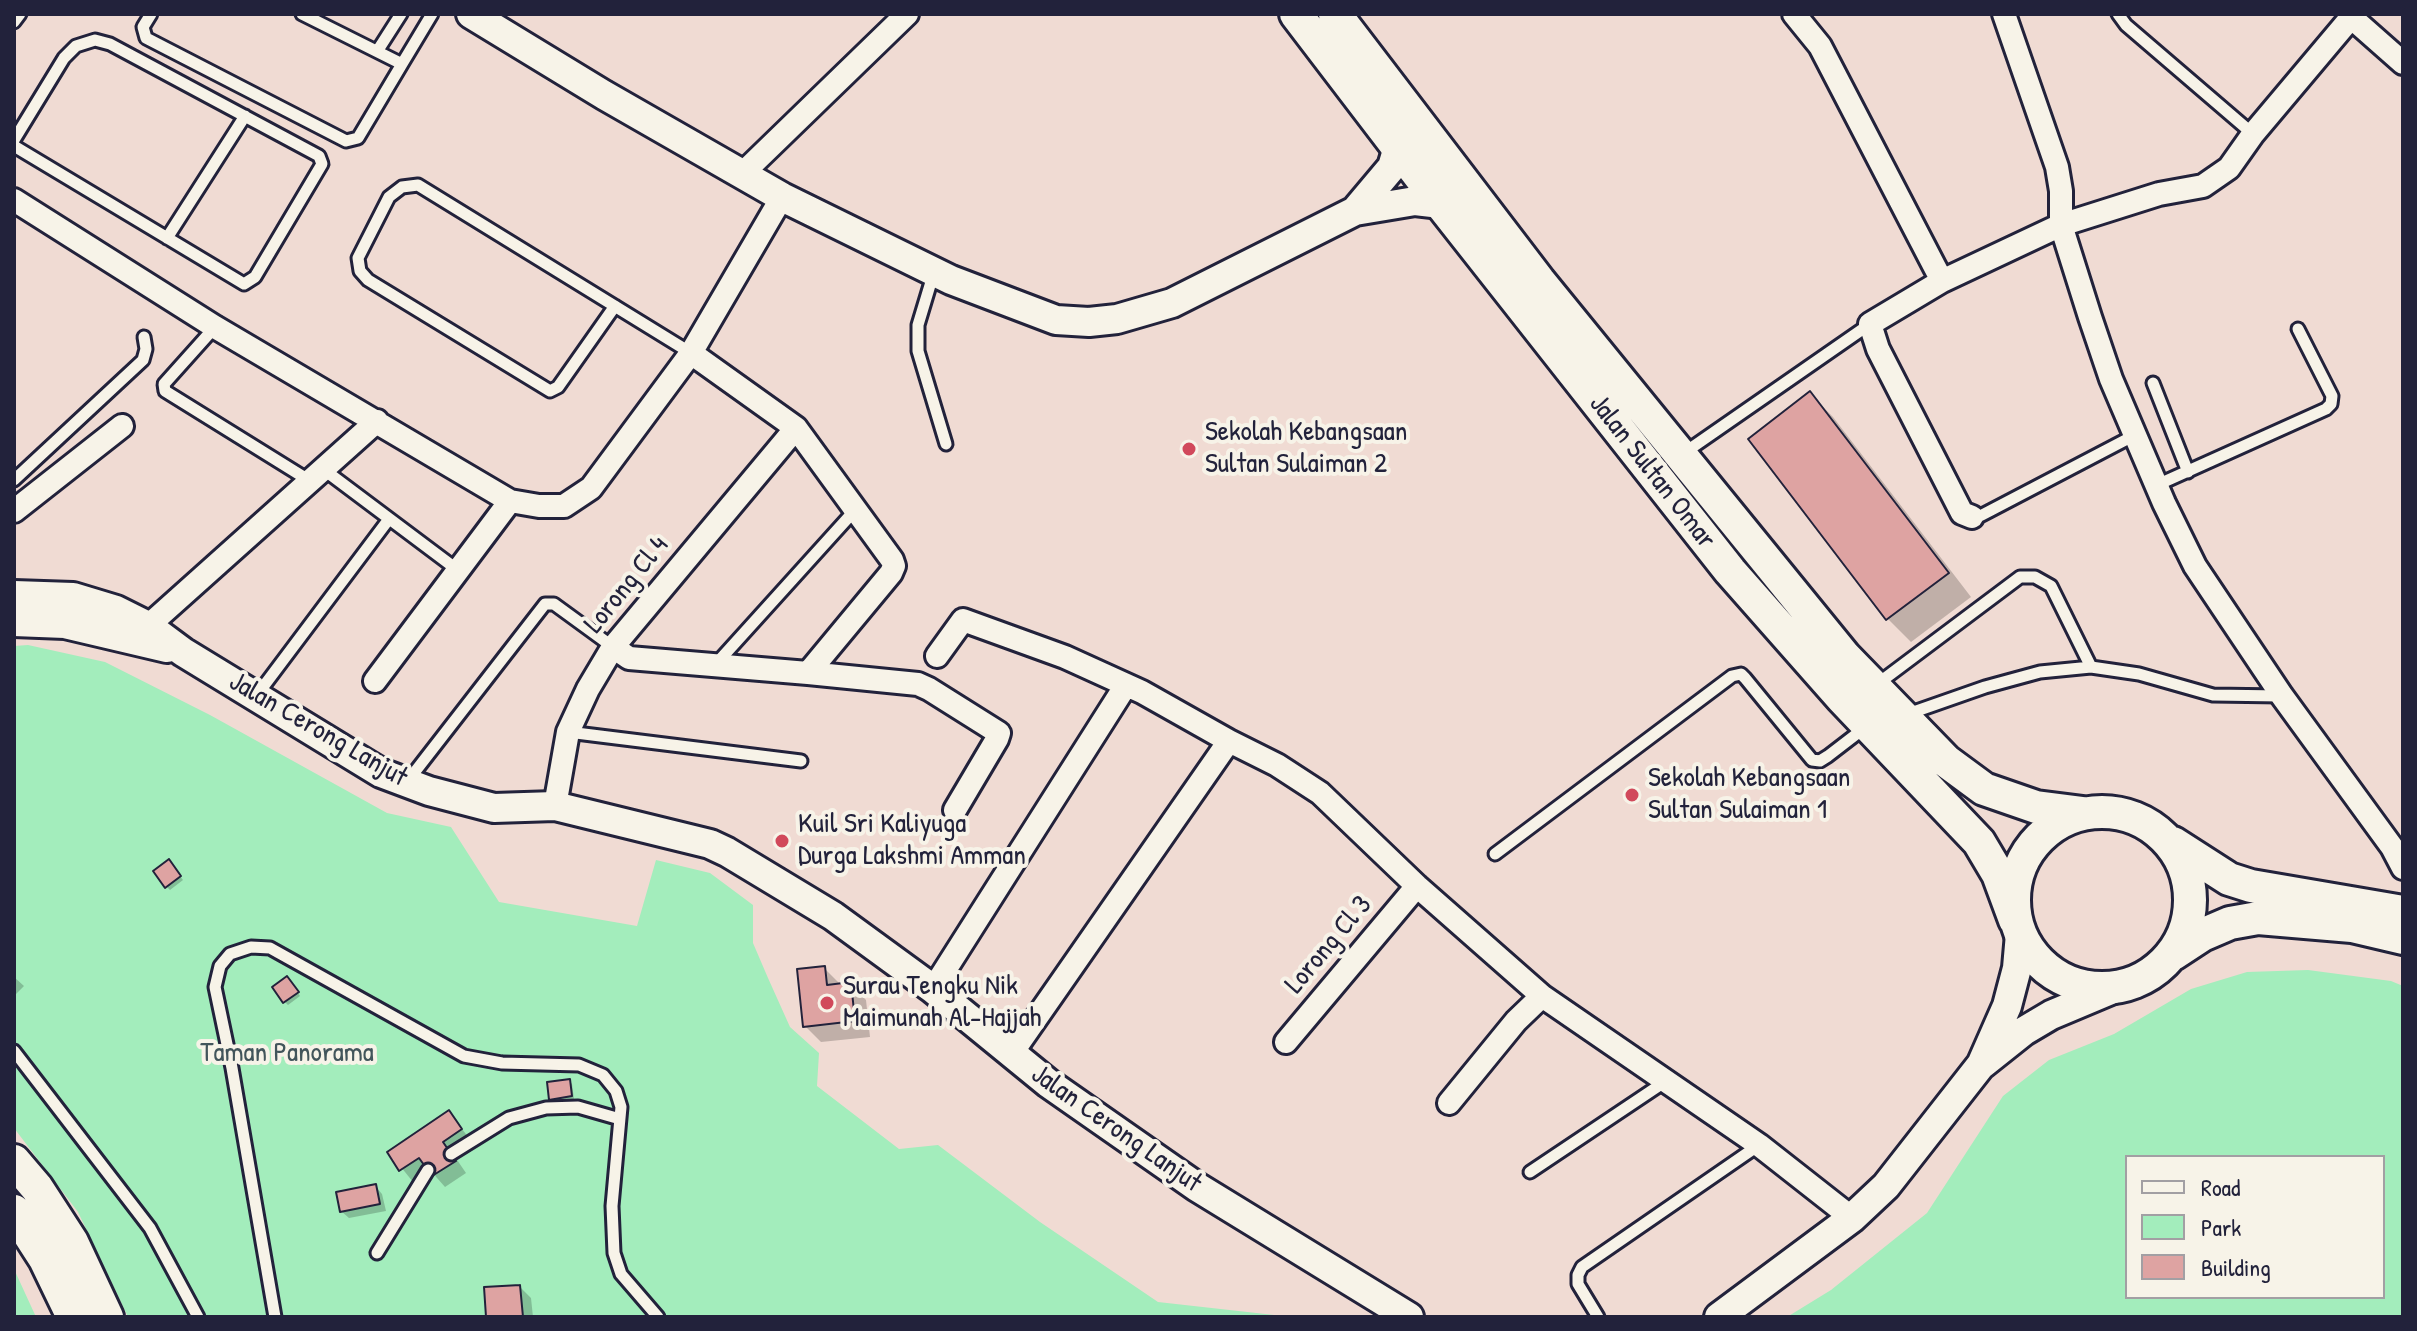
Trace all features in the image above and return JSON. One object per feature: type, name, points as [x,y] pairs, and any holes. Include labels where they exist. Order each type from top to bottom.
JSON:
[{"type":"main road","name":"Jalan Sultan Omar","points":[[1296,14],[1441,204],[1730,571],[1868,725],[1979,842],[1998,874],[2018,927]]},
{"type":"main road","points":[[1335,14],[1539,281],[1680,456],[1845,657],[1946,761],[1984,789],[2036,807],[2083,813],[2119,813],[2153,827],[2229,879],[2251,886],[2403,912]]},
{"type":"main road","points":[[2083,813],[2057,824],[2035,842],[2020,865],[2013,892],[2018,927],[2036,960],[2061,979],[2089,988],[2120,986],[2139,980],[2157,970],[2182,938],[2189,917],[2191,896],[2184,865],[2167,839]]},
{"type":"main road","points":[[2171,955],[2230,923],[2258,918],[2352,926],[2403,938]]},
{"type":"main road","points":[[14,1161],[37,1188],[72,1242],[107,1317]]},
{"type":"main road","points":[[14,1211],[45,1259],[73,1317]]},
{"type":"street","points":[[471,14],[782,197],[934,272],[1006,303],[1056,320],[1089,322],[1117,319],[1172,303],[1355,211],[1415,201],[1441,204]]},
{"type":"street","points":[[1794,14],[1820,46],[1942,281]]},
{"type":"street","points":[[2004,14],[2057,167],[2061,225],[2111,379],[2157,485],[2195,566],[2282,696],[2397,842],[2403,868]]},
{"type":"street","points":[[1972,517],[1962,513],[1878,349],[1870,324],[1942,281],[2061,225],[2159,194],[2203,186],[2229,168],[2253,134],[2353,16],[2403,63]]},
{"type":"street","points":[[742,174],[907,17]]},
{"type":"street","points":[[1355,211],[1392,167],[1398,147]]},
{"type":"street","points":[[14,200],[215,327],[510,501],[564,506],[591,488],[691,353],[782,197]]},
{"type":"street","points":[[691,353],[796,428],[894,566],[808,673]]},
{"type":"street","points":[[148,626],[377,421]]},
{"type":"street","points":[[14,511],[122,426]]},
{"type":"street","name":"Lorong Cl 4","points":[[555,806],[568,732],[588,689],[613,647],[796,428]]},
{"type":"street","points":[[375,681],[510,501]]},
{"type":"street","name":"Jalan Cerong Lanjut","points":[[14,595],[73,597],[116,610],[148,626],[183,652],[381,773],[406,783],[494,808],[555,806],[710,844],[727,852],[833,916],[933,989],[1060,1091],[1197,1187],[1409,1317]]},
{"type":"street","points":[[937,656],[963,620],[1065,657],[1126,685],[1277,765],[1320,793],[1417,886],[1542,996],[1759,1145],[1852,1218]]},
{"type":"street","name":"Jalan Cerong Lanjut","points":[[14,622],[65,624],[183,652]]},
{"type":"street","points":[[613,647],[629,658],[918,684],[999,733],[955,810]]},
{"type":"street","points":[[933,989],[1126,685]]},
{"type":"street","points":[[1012,1053],[1229,741]]},
{"type":"street","name":"Lorong Cl 3","points":[[1286,1042],[1417,886]]},
{"type":"street","points":[[1980,1066],[2007,1006],[2017,968],[2018,927]]},
{"type":"street","points":[[1719,1317],[1852,1218],[1886,1186],[1980,1066],[2024,1031],[2051,1015],[2120,986]]},
{"type":"street","points":[[1449,1103],[1516,1021],[1542,996]]},
{"type":"lane","points":[[14,22],[20,14]]},
{"type":"lane","points":[[151,14],[143,27],[146,38],[346,141],[358,138],[432,14]]},
{"type":"lane","points":[[302,14],[402,64]]},
{"type":"lane","points":[[378,50],[401,14]]},
{"type":"lane","points":[[2118,14],[2126,25],[2253,134]]},
{"type":"lane","points":[[95,40],[110,44],[322,158],[322,164],[255,277],[244,284],[14,143],[64,58],[76,46],[95,40]]},
{"type":"lane","points":[[167,238],[245,116]]},
{"type":"lane","points":[[615,306],[558,387],[550,391],[368,280],[360,271],[358,258],[389,197],[402,187],[418,185],[615,306],[691,353]]},
{"type":"lane","points":[[934,272],[918,325],[918,351],[946,444]]},
{"type":"lane","points":[[1680,456],[1870,324]]},
{"type":"lane","points":[[215,327],[164,384],[165,391],[389,519],[459,571]]},
{"type":"lane","points":[[2157,485],[2326,409],[2331,404],[2332,396],[2298,329]]},
{"type":"lane","points":[[14,480],[143,360],[146,349],[144,337]]},
{"type":"lane","points":[[2153,383],[2188,472]]},
{"type":"lane","points":[[1972,517],[1982,515],[2135,435]]},
{"type":"lane","points":[[716,664],[856,509]]},
{"type":"lane","points":[[256,696],[389,519]]},
{"type":"lane","points":[[1873,687],[2020,577],[2035,577],[2051,586],[2091,667]]},
{"type":"lane","points":[[406,783],[545,604],[554,604],[613,647]]},
{"type":"lane","points":[[1900,717],[1985,687],[2040,672],[2091,667],[2139,674],[2213,695],[2282,696]]},
{"type":"lane","points":[[1495,854],[1732,676],[1741,674],[1745,678],[1812,760],[1820,761],[1828,756],[1868,725]]},
{"type":"lane","points":[[568,732],[801,761]]},
{"type":"lane","points":[[275,1317],[215,987],[220,966],[230,954],[251,947],[270,948],[464,1056],[502,1063],[579,1065],[603,1075],[616,1091],[621,1107],[612,1206],[614,1253],[621,1274],[658,1317]]},
{"type":"lane","points":[[14,1051],[150,1228],[198,1317]]},
{"type":"lane","points":[[1530,1172],[1666,1081]]},
{"type":"lane","points":[[451,1154],[509,1118],[546,1108],[578,1107],[620,1119]]},
{"type":"lane","points":[[1598,1317],[1578,1284],[1582,1267],[1759,1145]]},
{"type":"lane","points":[[377,1253],[428,1170]]},
{"type":"green space","name":"Taman Panorama","points":[[28,645],[105,662],[210,715],[387,813],[451,827],[499,902],[637,926],[656,860],[710,873],[753,905],[753,943],[768,978],[790,1027],[819,1053],[817,1086],[899,1149],[938,1145],[1040,1222],[1158,1302],[1292,1317],[128,1317],[78,1212],[14,1128],[14,646]]},
{"type":"green space","points":[[2308,970],[2391,981],[2403,986],[2403,1317],[1787,1317],[1831,1290],[1927,1213],[2003,1096],[2049,1060],[2114,1034],[2191,989],[2247,972]]},
{"type":"green space","points":[[14,1269],[36,1317],[14,1317]]},
{"type":"building","points":[[1810,391],[1949,573],[1886,620],[1748,439]]},
{"type":"building","points":[[169,859],[181,876],[165,888],[153,871]]},
{"type":"building","name":"Surau Tengku Nik Maimunah Al-Hajjah","points":[[825,966],[827,985],[851,982],[855,1021],[803,1027],[797,969]]},
{"type":"building","points":[[287,976],[299,992],[283,1003],[272,987]]},
{"type":"building","points":[[570,1079],[572,1096],[549,1100],[547,1082]]},
{"type":"building","points":[[449,1110],[462,1129],[443,1142],[456,1161],[432,1176],[419,1158],[399,1171],[387,1152]]},
{"type":"building","points":[[376,1184],[380,1204],[340,1212],[336,1192]]},
{"type":"building","points":[[520,1285],[523,1317],[486,1317],[484,1287]]},
{"type":"place","name":"Sekolah Kebangsaan Sultan Sulaiman 2","points":[[1189,449]]},
{"type":"place","name":"Sekolah Kebangsaan Sultan Sulaiman 1","points":[[1632,795]]},
{"type":"place","name":"Kuil Sri Kaliyuga Durga Lakshmi Amman","points":[[782,841]]},
{"type":"place","name":"Surau Tengku Nik Maimunah Al-Hajjah","points":[[827,1003]]}]
